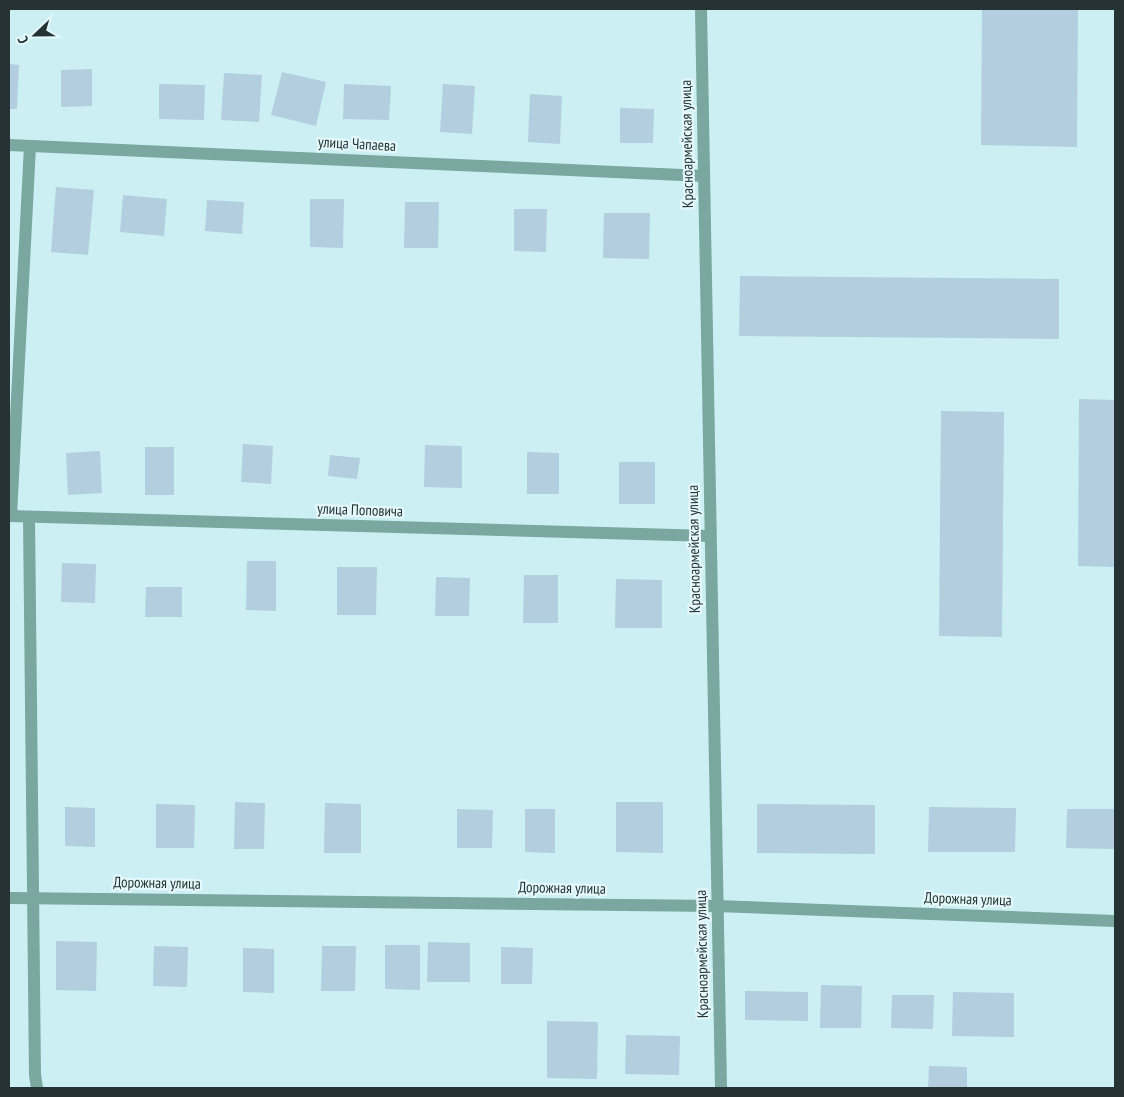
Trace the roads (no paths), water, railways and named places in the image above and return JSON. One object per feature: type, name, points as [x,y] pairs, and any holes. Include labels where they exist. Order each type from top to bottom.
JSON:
[{"type":"street","name":"Красноармейская улица","points":[[701,9],[721,1088]]},
{"type":"street","name":"улица Чапаева","points":[[9,145],[704,176]]},
{"type":"street","points":[[10,516],[30,146]]},
{"type":"street","name":"улица Поповича","points":[[10,516],[710,536]]},
{"type":"street","points":[[29,517],[35,1074],[37,1088]]},
{"type":"street","name":"Дорожная улица","points":[[9,898],[717,906],[1115,920]]}]
